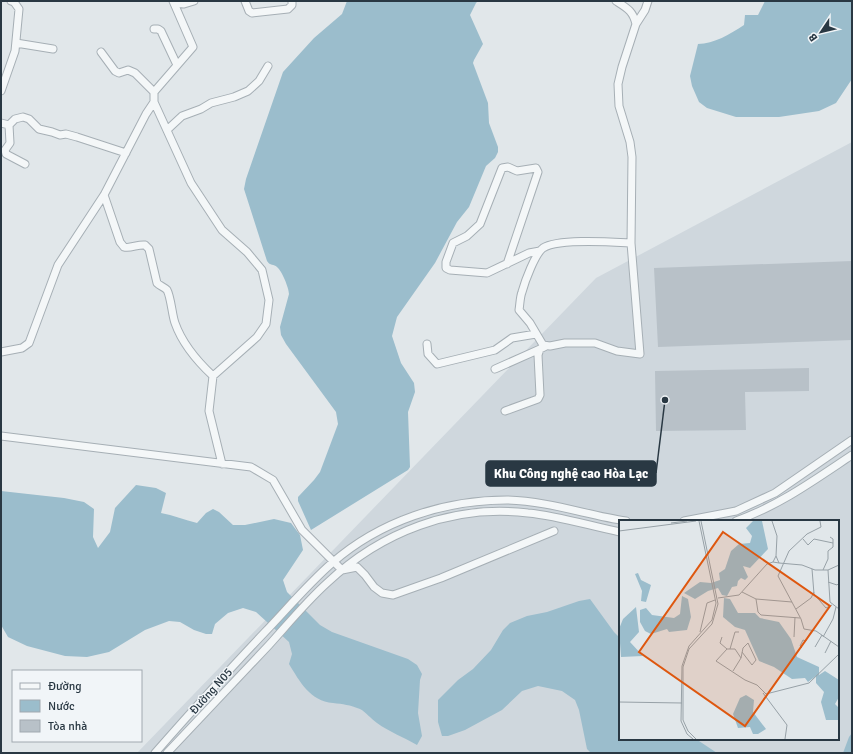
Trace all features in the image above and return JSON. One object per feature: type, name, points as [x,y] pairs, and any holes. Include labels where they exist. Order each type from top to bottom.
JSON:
[{"type":"street","points":[[1,91],[15,51],[16,43],[19,9],[14,2],[11,1]]},
{"type":"street","points":[[173,2],[184,4],[194,1]]},
{"type":"street","points":[[245,1],[249,11],[252,13],[288,9],[292,5],[292,1]]},
{"type":"street","points":[[616,1],[630,10],[634,16],[636,24]]},
{"type":"street","points":[[495,369],[543,348],[564,343],[595,343],[617,351],[640,354],[631,243],[632,157],[630,142],[619,106],[618,84],[636,24],[645,10],[648,1]]},
{"type":"street","points":[[173,2],[193,47],[154,92],[154,102],[191,184],[222,230],[247,252],[262,270],[269,300],[266,324],[257,337],[213,376],[209,411],[222,464]]},
{"type":"street","points":[[154,29],[158,29],[160,31],[177,65]]},
{"type":"street","points":[[16,43],[52,48]]},
{"type":"street","points":[[101,52],[115,71],[119,73],[128,70],[134,73],[154,92]]},
{"type":"street","points":[[166,130],[182,116],[201,109],[211,103],[234,97],[248,91],[259,82],[268,66]]},
{"type":"street","points":[[1,352],[22,348],[29,343],[58,265],[104,195],[146,114],[154,102]]},
{"type":"street","points":[[26,164],[6,154],[5,150],[10,143],[5,124],[23,117],[29,119],[39,129],[60,135],[66,134],[77,136],[126,153]]},
{"type":"street","points":[[507,264],[538,172],[536,168],[517,171],[508,167],[502,168],[480,224],[467,236],[453,243],[446,262],[446,268],[450,270],[487,273],[507,264],[529,253],[540,251]]},
{"type":"street","points":[[104,195],[120,242],[124,247],[127,248],[140,244],[145,245],[149,249],[157,283],[164,287],[168,293],[175,323],[181,337],[207,371],[213,376]]},
{"type":"street","points":[[543,348],[543,345],[530,323],[520,310],[522,292],[540,251],[544,247],[561,242],[631,243]]},
{"type":"street","points":[[427,344],[428,354],[437,364],[495,350],[512,338],[536,334]]},
{"type":"street","points":[[505,411],[538,398],[540,395],[538,355],[543,348]]},
{"type":"street","points":[[1,436],[251,467],[273,480],[302,530],[333,562],[342,570],[356,567],[365,575],[374,587],[382,593],[393,595],[442,578],[554,531]]},
{"type":"street","points":[[689,520],[736,511],[776,493],[852,440]]},
{"type":"street","points":[[738,520],[780,503],[852,455]]},
{"type":"street","name":"Đường N05","points":[[155,753],[268,629],[333,562],[361,541],[384,528],[408,517],[464,504],[507,500],[530,501],[621,520]]},
{"type":"street","name":"Đường N05","points":[[168,753],[327,583],[366,552],[384,541],[434,520],[459,515],[495,512],[528,513],[619,532]]},
{"type":"shaded area","points":[[852,142],[852,753],[137,753],[596,278]]},
{"type":"water","points":[[347,1],[478,1],[470,15],[483,44],[473,63],[488,103],[489,123],[498,147],[498,152],[495,158],[486,166],[469,207],[457,222],[435,263],[397,317],[392,336],[401,363],[414,383],[415,392],[408,412],[410,467],[408,470],[311,530],[298,501],[298,497],[320,472],[338,424],[336,412],[281,335],[280,327],[289,294],[288,288],[279,269],[276,266],[269,264],[267,261],[244,189],[246,179],[283,72],[314,38],[342,14]]},
{"type":"water","points":[[765,1],[852,1],[852,79],[836,103],[819,111],[779,117],[736,117],[707,108],[699,102],[692,86],[690,76],[698,44],[704,44],[716,40],[728,35],[744,25],[745,15],[758,15]]},
{"type":"water","points":[[136,485],[156,488],[166,493],[161,513],[197,523],[206,513],[213,509],[219,512],[233,525],[245,525],[274,519],[291,523],[300,535],[303,550],[283,580],[287,592],[320,625],[332,632],[408,659],[417,665],[422,674],[420,680],[418,713],[422,736],[417,745],[382,726],[360,709],[318,699],[312,695],[306,690],[289,664],[292,654],[289,642],[256,612],[243,608],[228,613],[215,624],[212,634],[206,634],[194,630],[180,622],[169,621],[145,630],[109,652],[87,657],[65,656],[27,646],[8,637],[1,625],[1,491],[64,498],[84,502],[94,509],[93,537],[98,548],[110,532],[115,508]]},
{"type":"water","points":[[590,599],[619,637],[619,740],[698,740],[717,753],[591,753],[587,749],[579,710],[575,700],[562,691],[538,686],[522,691],[502,710],[465,730],[448,736],[442,736],[438,722],[438,700],[458,680],[473,669],[491,650],[503,630],[510,623],[527,616],[547,612],[579,601]]},
{"type":"water","points":[[852,733],[852,753],[843,753],[849,737]]},
{"type":"building","points":[[852,261],[852,340],[658,347],[654,268]]},
{"type":"building","points":[[809,368],[809,391],[745,392],[746,430],[656,431],[655,371]]},
{"type":"place","name":"Khu Công nghệ cao Hòa Lạc","points":[[665,400]]}]
